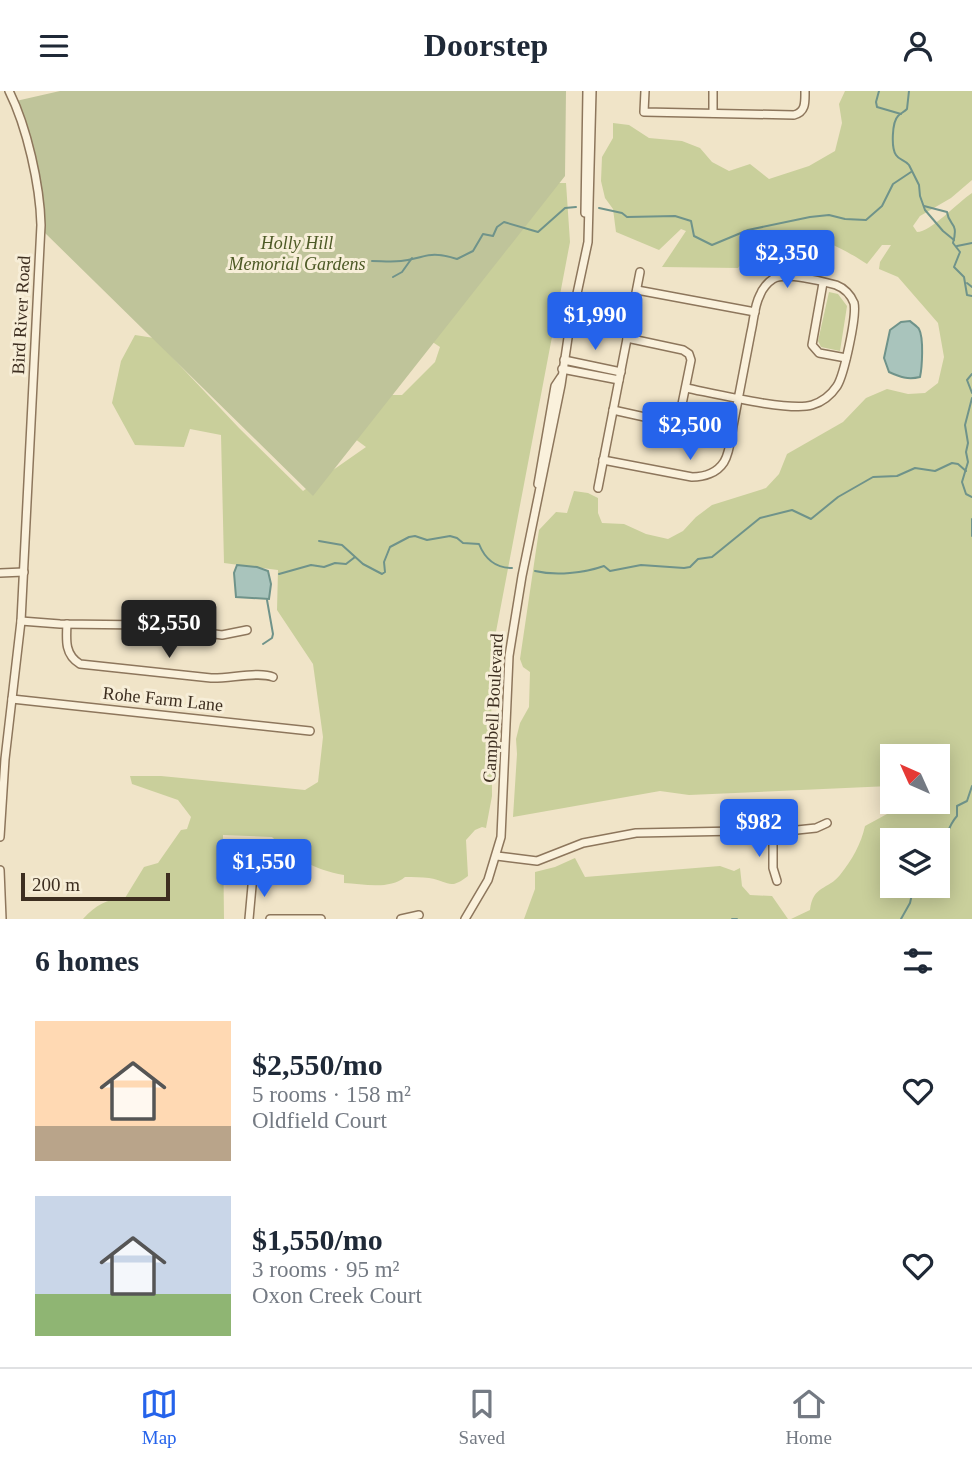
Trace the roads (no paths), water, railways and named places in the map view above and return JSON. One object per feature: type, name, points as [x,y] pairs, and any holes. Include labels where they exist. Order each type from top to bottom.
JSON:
[{"type":"street","name":"Bird River Road","points":[[0,837],[21,621],[40,206],[27,146],[9,91]]},
{"type":"street","name":"Campbell Boulevard","points":[[465,919],[485,887],[497,856],[504,814],[505,711],[509,656],[589,228],[590,91]]},
{"type":"street","points":[[645,91],[644,112],[796,114],[804,108],[805,91]]},
{"type":"street","points":[[713,91],[713,113]]},
{"type":"street","points":[[598,488],[640,272]]},
{"type":"street","points":[[603,460],[692,477],[710,474],[720,467],[727,456],[738,398],[755,312],[760,293],[776,278],[787,276],[843,288],[853,302],[854,313],[842,376],[826,398],[814,405],[793,407],[738,398],[686,388]]},
{"type":"street","points":[[823,283],[812,345],[819,353],[846,358]]},
{"type":"street","points":[[637,291],[755,312]]},
{"type":"street","points":[[613,410],[673,421],[680,414],[686,388],[691,361],[688,352],[627,338]]},
{"type":"street","points":[[564,360],[620,376]]},
{"type":"street","points":[[561,373],[620,376]]},
{"type":"street","points":[[0,573],[24,572]]},
{"type":"street","points":[[21,621],[148,625],[222,635],[247,630]]},
{"type":"street","points":[[67,624],[67,648],[72,658],[80,664],[211,678],[227,679],[265,674],[273,677]]},
{"type":"street","name":"Rohe Farm Lane","points":[[12,699],[310,731]]},
{"type":"street","points":[[497,856],[537,861],[583,843],[636,833],[773,831],[816,828],[827,823]]},
{"type":"street","points":[[773,831],[773,868],[777,880]]},
{"type":"street","points":[[0,870],[2,919]]},
{"type":"street","points":[[249,919],[253,875]]},
{"type":"street","points":[[401,919],[419,915]]},
{"type":"street","points":[[270,919],[321,919]]},
{"type":"water","points":[[910,321],[921,333],[922,346],[920,377],[912,378],[889,372],[884,358],[890,330],[901,322]]},
{"type":"water","points":[[237,565],[268,571],[271,584],[269,599],[236,597],[234,573]]},
{"type":"waterway","points":[[879,91],[877,107],[901,114]]},
{"type":"waterway","points":[[909,91],[907,109],[898,116],[894,124],[894,152],[909,165],[919,185],[925,210],[954,240]]},
{"type":"waterway","points":[[599,208],[622,213],[627,217],[675,216],[691,221],[694,236],[712,245],[748,230],[810,217],[829,215],[866,220],[882,206],[893,184],[911,172]]},
{"type":"waterway","points":[[924,206],[947,212],[954,227],[953,243],[960,252],[954,267],[964,277],[967,295],[972,296]]},
{"type":"waterway","points":[[372,261],[401,261],[433,255],[457,259],[473,251],[483,234],[493,236],[497,227],[504,222],[538,232],[565,208],[576,207]]},
{"type":"waterway","points":[[957,246],[972,243]]},
{"type":"waterway","points":[[393,277],[402,272],[412,258]]},
{"type":"waterway","points":[[967,283],[972,287]]},
{"type":"waterway","points":[[972,374],[967,380],[972,393]]},
{"type":"waterway","points":[[972,398],[965,425],[968,462],[962,482],[966,494],[972,497]]},
{"type":"waterway","points":[[535,571],[570,573],[604,566],[610,571],[641,565],[690,567],[698,559],[712,557],[760,518],[792,510],[811,519],[838,497],[873,477],[897,476],[915,468],[935,471],[952,463],[958,464],[966,471]]},
{"type":"waterway","points":[[972,519],[972,536]]},
{"type":"waterway","points":[[319,541],[342,545],[363,564],[382,574],[385,572],[384,562],[390,547],[415,536],[427,540],[450,536],[463,543],[479,544],[492,562],[512,568]]},
{"type":"waterway","points":[[279,574],[311,565],[324,567],[335,563],[346,564],[355,557]]},
{"type":"waterway","points":[[263,644],[272,638],[273,634],[267,600]]},
{"type":"waterway","points":[[949,828],[957,816],[957,806],[967,801],[972,786]]},
{"type":"waterway","points":[[901,919],[911,898]]},
{"type":"waterway","points":[[732,919],[737,919]]},
{"type":"park label","name":"Holly Hill Memorial Gardens","points":[[297,254]]}]
